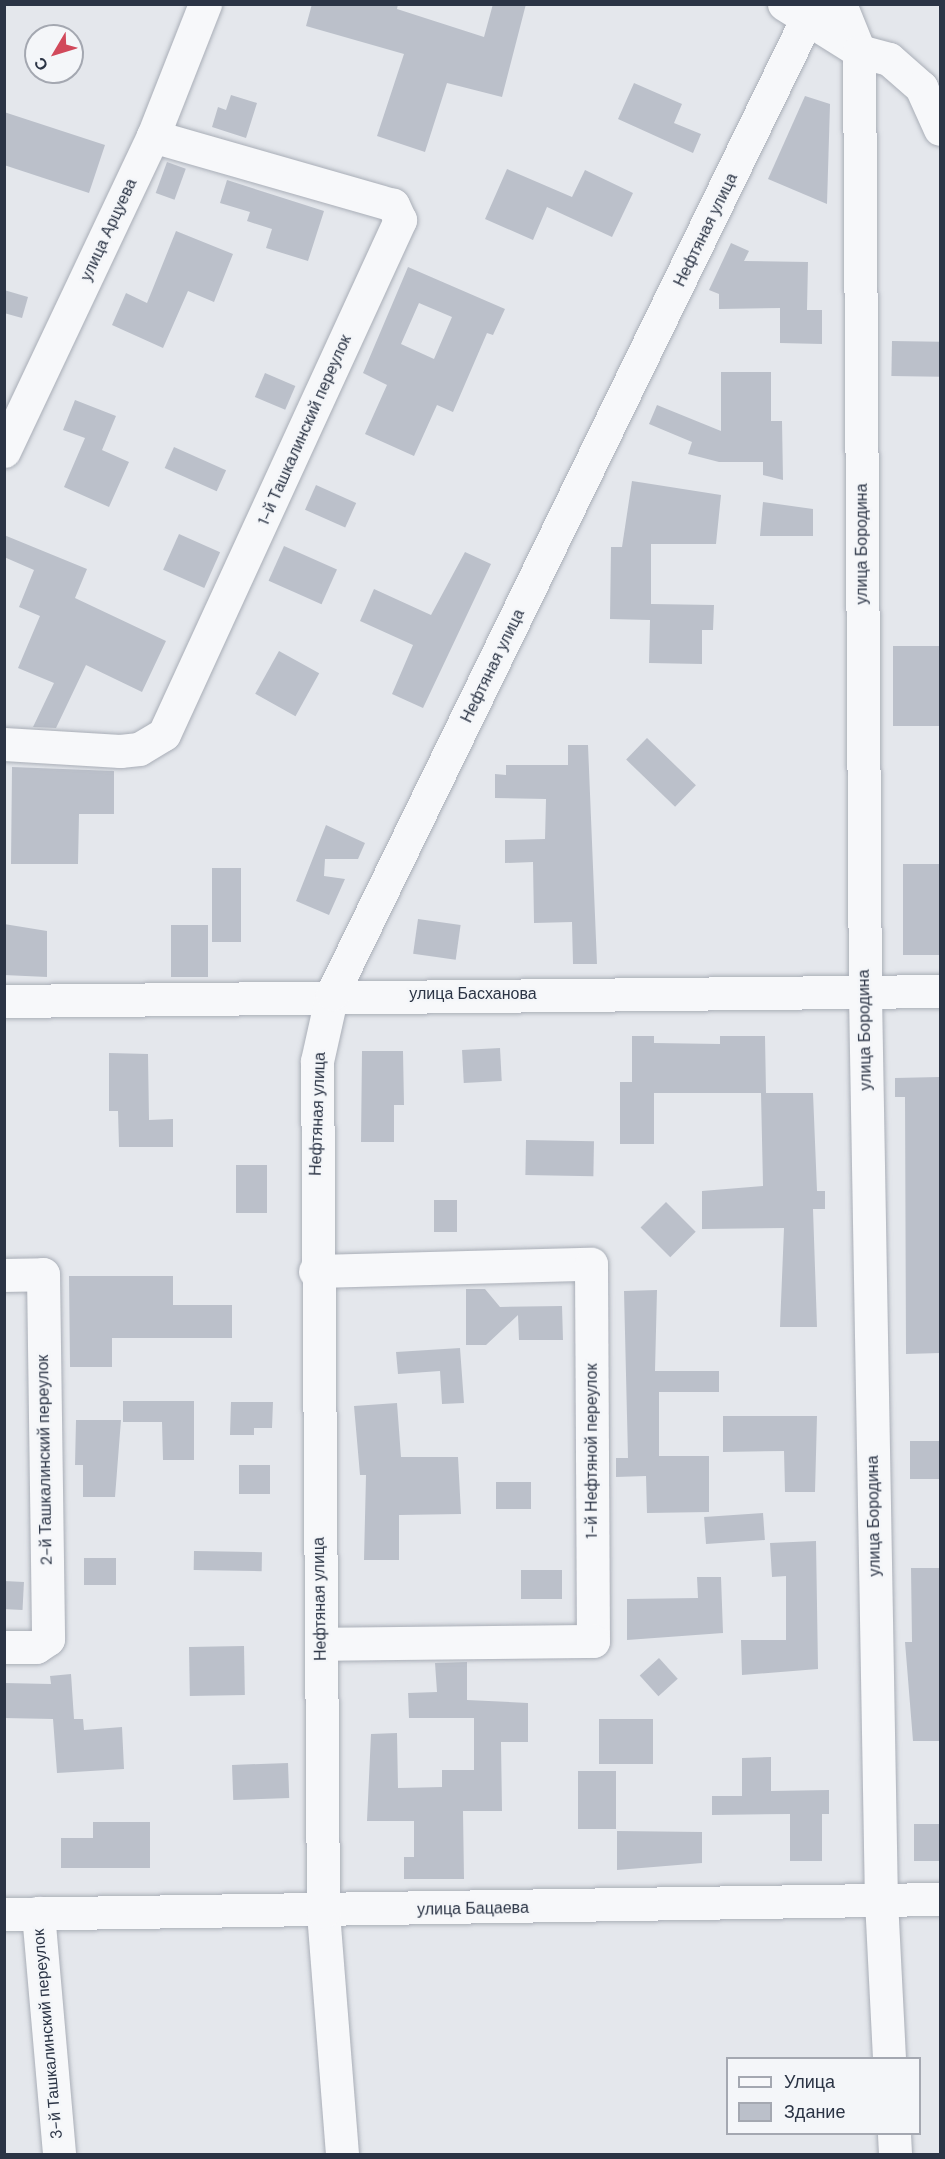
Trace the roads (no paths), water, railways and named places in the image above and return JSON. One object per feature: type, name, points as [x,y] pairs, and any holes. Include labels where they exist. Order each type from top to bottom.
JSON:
[{"type":"street","name":"улица Арцуева","points":[[4,451],[153,136],[206,4]]},
{"type":"street","name":"улица Бородина","points":[[840,4],[859,51],[865,995],[881,1900],[890,2057]]},
{"type":"street","points":[[802,10],[859,51],[889,59],[931,89],[940,129]]},
{"type":"street","name":"Нефтяная улица","points":[[342,2154],[323,1912],[315,1271],[317,1061],[332,994],[802,10]]},
{"type":"street","name":"1-й Ташкалинский переулок","points":[[4,744],[139,749],[164,734],[400,220],[393,205],[153,136]]},
{"type":"street","name":"улица Басханова","points":[[4,1001],[332,994],[865,995],[940,991]]},
{"type":"street","name":"1-й Нефтяной переулок","points":[[315,1271],[591,1264],[593,1641],[321,1644]]},
{"type":"street","name":"2-й Ташкалинский переулок","points":[[4,1275],[43,1274],[48,1639],[36,1647],[4,1647]]},
{"type":"street","name":"улица Бацаева","points":[[4,1914],[323,1912],[940,1899]]},
{"type":"street","name":"3-й Ташкалинский переулок","points":[[38,1913],[58,2154]]},
{"type":"street","points":[[894,2135],[895,2154]]}]
